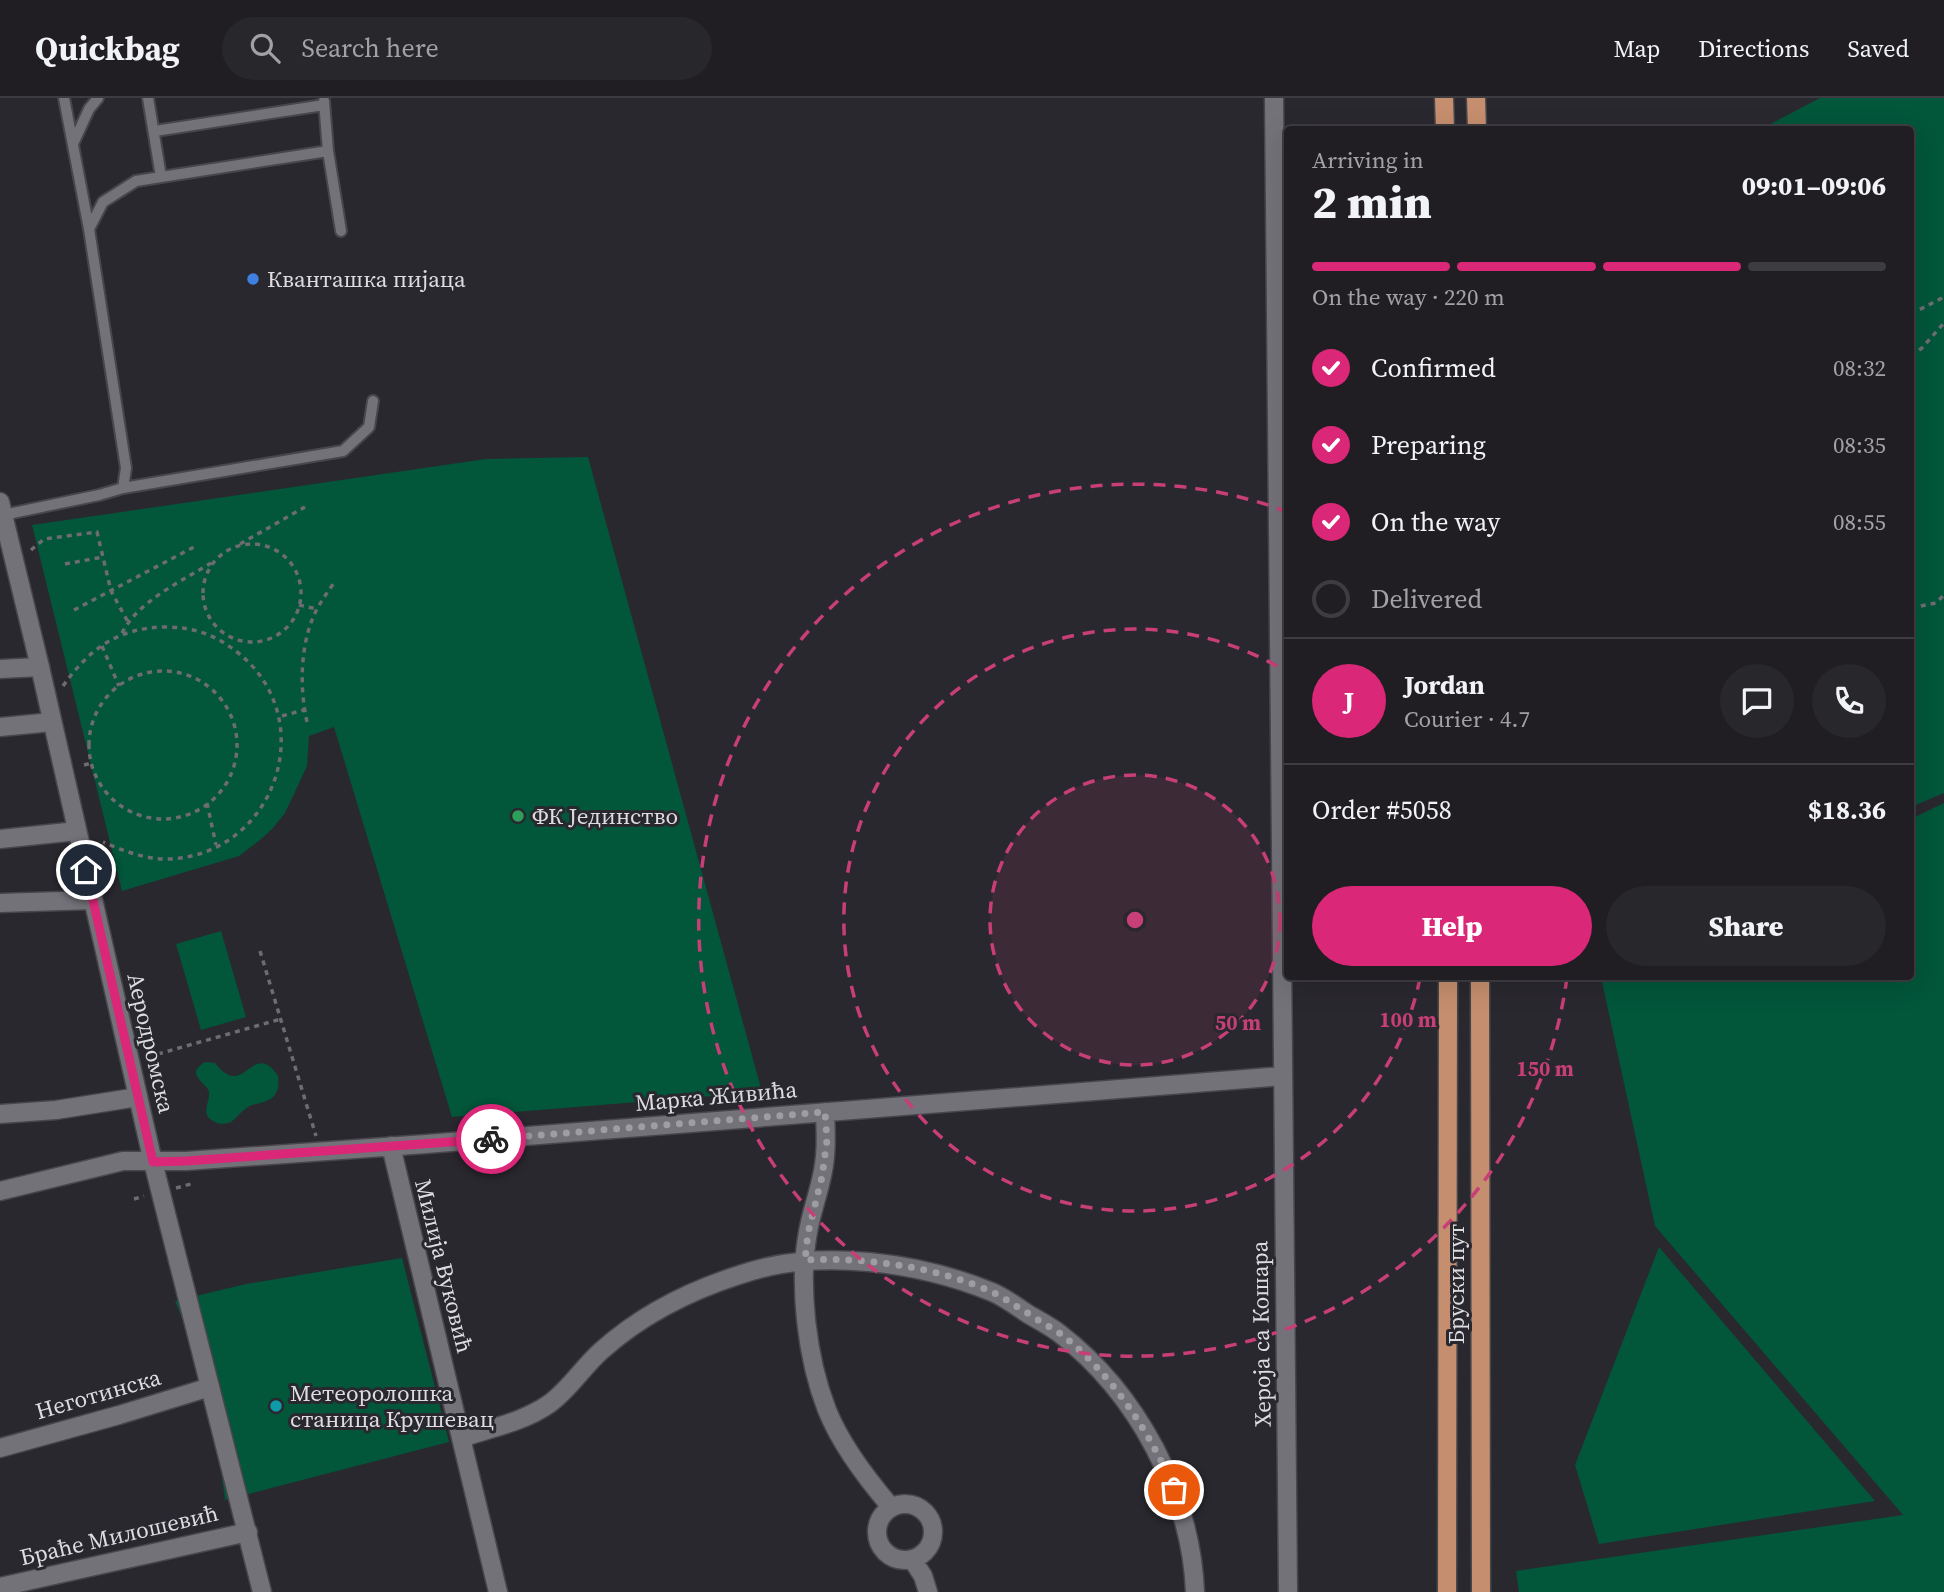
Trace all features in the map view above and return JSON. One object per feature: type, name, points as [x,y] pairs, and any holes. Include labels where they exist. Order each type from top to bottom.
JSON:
[{"type":"main road","points":[[1444,98],[1445,126]]},
{"type":"main road","points":[[1476,98],[1476,126]]},
{"type":"main road","name":"Бруски пут","points":[[1447,1592],[1448,980]]},
{"type":"main road","name":"Бруски пут","points":[[1480,980],[1481,1592]]},
{"type":"street","name":"Хероја са Кошара","points":[[1275,98],[1288,1592]]},
{"type":"street","name":"Аеродромска","points":[[2,509],[4,538],[40,667],[153,1162],[262,1592]]},
{"type":"street","points":[[0,668],[40,667]]},
{"type":"street","points":[[0,727],[52,722]]},
{"type":"street","points":[[0,839],[77,831]]},
{"type":"street","points":[[0,903],[93,900]]},
{"type":"street","name":"Марка Живића","points":[[0,1191],[124,1161],[186,1161],[391,1146],[1283,1076]]},
{"type":"street","points":[[0,1115],[56,1110],[138,1097]]},
{"type":"street","points":[[825,1112],[827,1140],[805,1260],[808,1338],[827,1410],[867,1478],[891,1507]]},
{"type":"street","name":"Милија Вуковић","points":[[391,1146],[498,1592]]},
{"type":"street","points":[[461,1438],[524,1418],[551,1403],[601,1351],[640,1320],[686,1295],[739,1275],[805,1260],[826,1259],[900,1265],[955,1279],[994,1293],[1059,1333],[1103,1373],[1144,1430],[1166,1470],[1182,1509],[1194,1563],[1195,1592]]},
{"type":"street","name":"Неготинска","points":[[0,1448],[210,1387]]},
{"type":"street","points":[[899,1504],[918,1506],[931,1520],[932,1539],[928,1548],[912,1559],[895,1558],[881,1546],[878,1538],[879,1521],[891,1507],[899,1504]]},
{"type":"street","name":"Браће Милошевић","points":[[0,1587],[248,1532]]},
{"type":"street","points":[[912,1559],[923,1576],[928,1592]]},
{"type":"lane","points":[[64,98],[89,229],[126,468],[123,488]]},
{"type":"lane","points":[[73,144],[89,108],[98,98]]},
{"type":"lane","points":[[148,98],[161,177]]},
{"type":"lane","points":[[155,131],[324,101],[328,151],[341,231]]},
{"type":"lane","points":[[89,229],[103,202],[136,181],[328,151]]},
{"type":"lane","points":[[2,509],[99,495],[123,488],[343,451],[369,427],[373,401]]},
{"type":"path","points":[[1914,312],[1944,297]]},
{"type":"path","points":[[1914,354],[1944,323]]},
{"type":"path","points":[[236,547],[264,528],[305,507]]},
{"type":"path","points":[[29,552],[44,539],[97,532],[111,591],[128,622]]},
{"type":"path","points":[[122,634],[128,622],[139,611],[213,562],[225,551],[257,544],[273,548],[286,557],[296,570],[300,585],[299,605],[285,629],[272,638],[256,642],[240,641],[213,624],[205,609],[202,593],[205,576],[213,562]]},
{"type":"path","points":[[74,610],[194,547]]},
{"type":"path","points":[[65,564],[103,557]]},
{"type":"path","points":[[307,722],[302,699],[305,649],[317,609],[334,583]]},
{"type":"path","points":[[1936,603],[1944,595]]},
{"type":"path","points":[[1914,607],[1944,601]]},
{"type":"path","points":[[299,605],[317,609]]},
{"type":"path","points":[[63,686],[78,665],[122,634],[145,627],[184,627],[221,639],[252,663],[273,696],[282,734],[279,771],[264,806],[239,833],[206,852],[170,859],[132,855],[103,842]]},
{"type":"path","points":[[102,646],[119,686]]},
{"type":"path","points":[[158,671],[182,673],[204,683],[222,699],[234,722],[237,747],[232,772],[219,794],[199,810],[175,818],[151,818],[128,810],[109,796],[96,776],[92,763],[89,753],[90,729],[99,707],[114,689],[135,676],[158,671]]},
{"type":"path","points":[[282,716],[304,710]]},
{"type":"path","points":[[84,765],[92,763]]},
{"type":"path","points":[[207,803],[216,846]]},
{"type":"path","points":[[260,951],[321,1151]]},
{"type":"path","points":[[158,1054],[281,1019]]},
{"type":"green space","points":[[1820,98],[1944,98],[1944,793],[1914,806],[1914,126],[1767,126]]},
{"type":"green space","points":[[588,457],[762,1092],[452,1117],[334,727],[309,736],[307,766],[285,813],[260,840],[239,856],[122,891],[32,525],[486,459]]},
{"type":"green space","points":[[1944,803],[1944,1592],[1519,1592],[1516,1571],[1903,1515],[1655,1226],[1602,980],[1914,980],[1914,818]]},
{"type":"green space","points":[[221,931],[246,1017],[201,1030],[176,944]]},
{"type":"green space","points":[[205,1062],[215,1063],[231,1076],[265,1064],[278,1076],[275,1095],[243,1110],[231,1122],[217,1123],[207,1114],[209,1092],[196,1072]]},
{"type":"green space","points":[[1659,1247],[1875,1501],[1599,1544],[1575,1465]]},
{"type":"green space","points":[[402,1258],[449,1442],[225,1500],[210,1387],[175,1301],[246,1284]]},
{"type":"way so far","points":[[491,1139],[825,1112],[827,1140],[822,1177],[808,1233],[805,1260],[826,1259],[900,1265],[955,1279],[994,1293],[1059,1333],[1103,1373],[1144,1430],[1174,1490]]},
{"type":"place","name":"Кванташка пијаца","points":[[253,279]]},
{"type":"place","name":"ФК Јединство","points":[[518,816]]},
{"type":"place","name":"Метеоролошка станица Крушевац","points":[[276,1406]]},
{"type":"route","points":[[86,870],[153,1162],[491,1139]]}]
